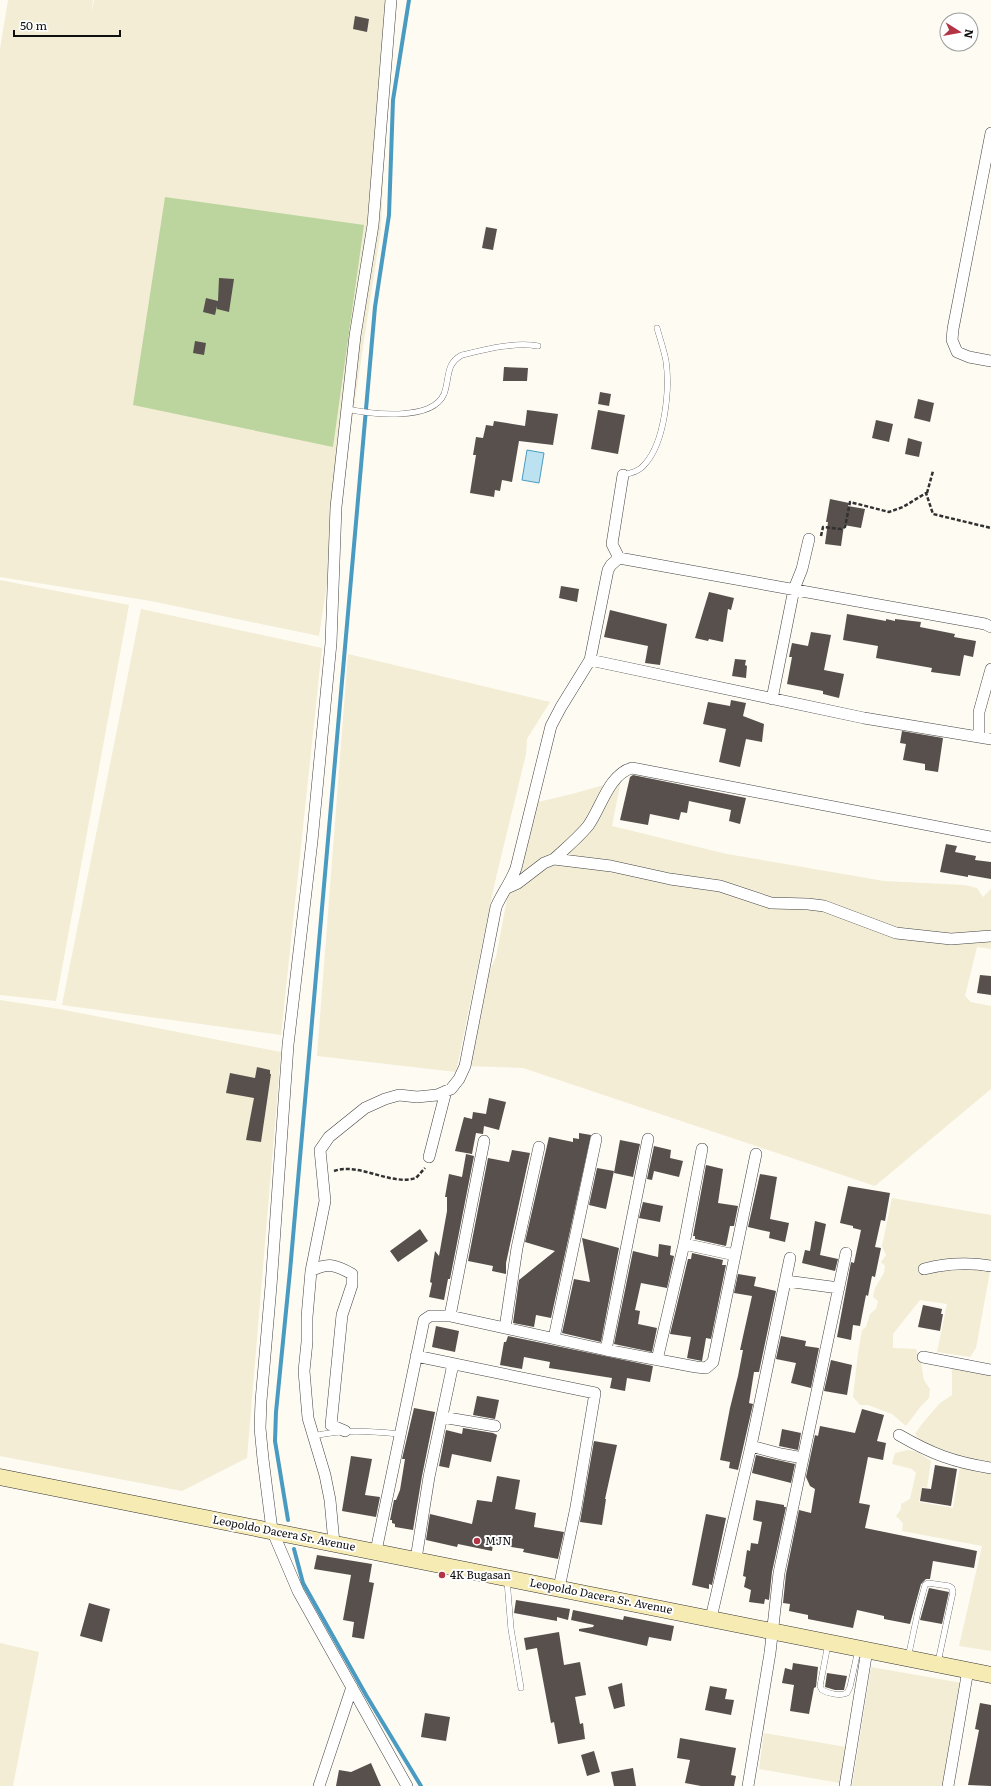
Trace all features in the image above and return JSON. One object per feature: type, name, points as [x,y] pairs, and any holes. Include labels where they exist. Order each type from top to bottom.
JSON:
[{"type":"main road","name":"Leopoldo Dacera Sr. Avenue","points":[[0,1477],[272,1530],[991,1675]]},
{"type":"street","points":[[391,0],[373,225],[355,336],[351,410],[336,507],[331,643],[312,841],[288,1045],[271,1286],[261,1401],[262,1459],[272,1530],[298,1591],[407,1786]]},
{"type":"street","points":[[991,133],[952,340],[957,352],[969,357],[991,361]]},
{"type":"street","points":[[619,558],[612,544],[623,475]]},
{"type":"street","points":[[772,699],[794,589],[802,570],[809,542]]},
{"type":"street","points":[[619,558],[985,624],[991,627]]},
{"type":"street","points":[[334,1543],[330,1500],[325,1474],[308,1418],[304,1371],[307,1342],[306,1317],[311,1271],[325,1201],[320,1153],[321,1146],[329,1137],[365,1108],[385,1099],[399,1095],[417,1097],[437,1095],[451,1089],[459,1079],[465,1066],[478,1006],[496,907],[501,896],[507,889],[516,868],[551,726],[590,660],[608,570],[619,558]]},
{"type":"street","points":[[590,660],[864,718],[991,739]]},
{"type":"street","points":[[979,736],[979,712],[991,669]]},
{"type":"street","points":[[507,889],[518,883],[544,863],[554,859],[576,840],[589,824],[617,777],[625,770],[632,768],[991,837]]},
{"type":"street","points":[[554,859],[611,866],[670,879],[720,886],[771,903],[824,906],[896,933],[951,939],[991,936]]},
{"type":"street","points":[[429,1157],[446,1091]]},
{"type":"street","points":[[554,1338],[596,1139]]},
{"type":"street","points":[[606,1350],[648,1140]]},
{"type":"street","points":[[450,1316],[484,1141]]},
{"type":"street","points":[[505,1328],[517,1248],[539,1147]]},
{"type":"street","points":[[657,1360],[684,1244],[702,1149]]},
{"type":"street","points":[[376,1551],[424,1320],[430,1316],[450,1316],[657,1360],[702,1368],[711,1366],[714,1362],[756,1154]]},
{"type":"street","points":[[684,1244],[735,1255]]},
{"type":"street","points":[[748,1786],[770,1653],[771,1631],[779,1574],[846,1253]]},
{"type":"street","points":[[711,1618],[751,1446],[790,1258]]},
{"type":"street","points":[[924,1269],[944,1264],[991,1266]]},
{"type":"street","points":[[311,1271],[322,1265],[330,1265],[341,1267],[352,1274],[352,1285],[342,1316],[331,1424],[345,1431]]},
{"type":"street","points":[[786,1282],[839,1288]]},
{"type":"street","points":[[416,1356],[595,1393],[576,1507],[559,1588]]},
{"type":"street","points":[[923,1357],[991,1370]]},
{"type":"street","points":[[416,1560],[429,1477],[453,1364]]},
{"type":"street","points":[[442,1417],[494,1426]]},
{"type":"street","points":[[899,1435],[932,1453],[947,1459],[991,1468]]},
{"type":"street","points":[[751,1446],[803,1458]]},
{"type":"street","points":[[845,1786],[863,1649]]},
{"type":"street","points":[[948,1786],[968,1670]]},
{"type":"street","points":[[319,1786],[352,1687]]},
{"type":"lane","points":[[623,475],[635,472],[645,465],[653,450],[664,420],[667,389],[666,361],[657,328]]},
{"type":"lane","points":[[351,410],[407,414],[425,410],[437,404],[444,394],[452,362],[462,355],[513,344],[538,346]]},
{"type":"lane","points":[[313,1436],[362,1430],[400,1434]]},
{"type":"lane","points":[[506,1577],[511,1629],[521,1688]]},
{"type":"lane","points":[[908,1658],[925,1585],[928,1583],[949,1586],[952,1588],[953,1592],[938,1664]]},
{"type":"lane","points":[[828,1642],[820,1686],[825,1692],[842,1695],[847,1693],[863,1649]]},
{"type":"path","points":[[933,471],[926,493],[933,514],[991,528]]},
{"type":"path","points":[[809,542],[820,541],[823,527],[841,529],[845,527],[850,502],[889,512],[903,507],[926,493]]},
{"type":"path","points":[[323,1176],[345,1168],[396,1180],[410,1180],[421,1174],[429,1157]]},
{"type":"shaded area","points":[[8,0],[93,0],[91,16],[94,0],[390,0],[381,229],[319,636],[151,601],[0,577],[0,49]]},
{"type":"shaded area","points":[[0,580],[129,605],[56,1001],[0,995]]},
{"type":"shaded area","points":[[141,609],[322,648],[281,1035],[62,1005]]},
{"type":"shaded area","points":[[348,654],[550,702],[527,739],[526,754],[495,882],[456,1072],[317,1056]]},
{"type":"shaded area","points":[[621,780],[612,826],[727,854],[884,881],[965,885],[977,888],[983,897],[991,889],[991,949],[977,947],[965,996],[971,1002],[991,1006],[991,1089],[875,1186],[523,1068],[465,1066],[481,989],[496,957],[525,805]]},
{"type":"shaded area","points":[[0,1000],[59,1009],[281,1052],[247,1458],[182,1491],[0,1456]]},
{"type":"shaded area","points":[[892,1198],[991,1215],[991,1266],[976,1348],[970,1357],[937,1352],[947,1304],[920,1300],[893,1334],[893,1348],[916,1349],[920,1358],[924,1380],[930,1389],[929,1398],[906,1426],[892,1414],[868,1405],[860,1405],[853,1397],[862,1330],[866,1327],[870,1314],[876,1309],[878,1301],[873,1297],[875,1288],[884,1273],[885,1266],[881,1262],[886,1255],[882,1246]]},
{"type":"shaded area","points":[[952,1365],[991,1373],[991,1464],[941,1453],[922,1443],[915,1434],[940,1403],[952,1395]]},
{"type":"shaded area","points":[[908,1450],[917,1452],[931,1461],[927,1488],[922,1487],[919,1502],[953,1508],[960,1466],[991,1472],[991,1651],[959,1646],[982,1546],[902,1531],[903,1523],[896,1516],[901,1509],[901,1504],[910,1499],[916,1473],[912,1469],[892,1464],[895,1453]]},
{"type":"shaded area","points":[[0,1643],[39,1652],[13,1786],[0,1786]]},
{"type":"shaded area","points":[[871,1667],[962,1683],[943,1786],[852,1786]]},
{"type":"shaded area","points":[[764,1733],[846,1747],[840,1783],[759,1769]]},
{"type":"green space","points":[[165,197],[364,225],[333,447],[133,405]]},
{"type":"water","points":[[527,450],[544,453],[539,483],[522,480]]},
{"type":"building","points":[[355,16],[369,19],[367,32],[353,29]]},
{"type":"building","points":[[486,227],[497,229],[493,250],[482,248]]},
{"type":"building","points":[[219,278],[234,279],[229,312],[217,309],[217,306],[215,315],[203,312],[206,298],[218,301]]},
{"type":"building","points":[[195,341],[206,343],[204,355],[193,353]]},
{"type":"building","points":[[504,367],[528,368],[527,381],[503,381]]},
{"type":"building","points":[[600,392],[611,394],[609,406],[598,404]]},
{"type":"building","points":[[918,399],[934,403],[930,422],[914,418]]},
{"type":"building","points":[[527,410],[558,414],[553,445],[519,441],[512,482],[502,480],[500,491],[495,490],[494,497],[470,493],[476,455],[473,455],[476,437],[483,438],[486,425],[493,426],[494,421],[525,426]]},
{"type":"building","points":[[598,410],[625,415],[618,454],[591,449]]},
{"type":"building","points":[[876,420],[893,424],[889,442],[872,438]]},
{"type":"building","points":[[908,438],[922,442],[919,457],[905,454]]},
{"type":"building","points":[[830,499],[849,503],[848,506],[865,509],[861,528],[844,525],[841,546],[825,544],[828,522],[826,522]]},
{"type":"building","points":[[561,586],[579,589],[577,602],[559,598]]},
{"type":"building","points":[[709,592],[734,598],[731,610],[728,609],[723,642],[695,638]]},
{"type":"building","points":[[610,610],[667,624],[660,665],[645,663],[648,646],[604,637]]},
{"type":"building","points":[[847,614],[886,621],[886,619],[895,621],[895,619],[921,622],[920,627],[955,634],[954,637],[976,641],[973,657],[964,655],[960,676],[931,672],[932,668],[876,658],[878,646],[843,640]]},
{"type":"building","points":[[811,632],[831,635],[824,670],[844,674],[839,698],[823,694],[823,691],[787,684],[792,657],[789,657],[792,643],[808,646]]},
{"type":"building","points":[[735,659],[746,660],[746,678],[732,676]]},
{"type":"building","points":[[731,700],[746,703],[743,716],[764,724],[762,742],[746,739],[740,767],[719,762],[726,729],[703,724],[708,702],[730,706]]},
{"type":"building","points":[[902,731],[943,738],[938,772],[925,770],[925,764],[903,760],[906,744],[900,743]]},
{"type":"building","points":[[633,775],[746,798],[740,824],[729,821],[731,810],[689,801],[687,813],[681,812],[679,820],[650,814],[648,825],[620,820],[630,777]]},
{"type":"building","points":[[946,844],[957,846],[955,852],[976,856],[975,860],[991,862],[991,879],[940,872]]},
{"type":"building","points":[[980,975],[991,976],[991,995],[977,993]]},
{"type":"building","points":[[257,1067],[270,1070],[271,1074],[261,1142],[246,1140],[254,1098],[226,1093],[230,1073],[255,1078]]},
{"type":"building","points":[[489,1098],[506,1102],[499,1130],[484,1126],[483,1134],[476,1133],[472,1154],[455,1151],[464,1117],[472,1119],[473,1112],[486,1114]]},
{"type":"building","points":[[579,1133],[591,1135],[551,1318],[536,1315],[534,1327],[513,1323],[519,1280],[555,1251],[525,1242],[549,1137],[573,1142],[573,1138],[579,1139]]},
{"type":"building","points":[[620,1140],[640,1144],[633,1177],[614,1173]]},
{"type":"building","points":[[654,1146],[671,1150],[670,1158],[683,1161],[679,1177],[654,1171],[652,1180],[647,1179]]},
{"type":"building","points":[[512,1150],[530,1153],[506,1263],[506,1274],[492,1271],[493,1266],[468,1261],[488,1158],[509,1162]]},
{"type":"building","points":[[466,1154],[474,1156],[450,1279],[448,1279],[444,1300],[429,1297],[435,1251],[439,1256],[447,1211],[447,1197],[445,1197],[449,1174],[462,1177]]},
{"type":"building","points":[[706,1165],[723,1169],[718,1203],[738,1206],[734,1226],[730,1226],[726,1246],[695,1239],[695,1236],[693,1236]]},
{"type":"building","points":[[597,1168],[614,1171],[606,1209],[589,1205]]},
{"type":"building","points":[[760,1174],[777,1177],[770,1219],[789,1223],[785,1242],[769,1238],[770,1232],[748,1227]]},
{"type":"building","points":[[848,1186],[890,1193],[885,1221],[881,1220],[875,1247],[881,1248],[875,1277],[872,1276],[868,1296],[866,1295],[860,1326],[853,1325],[851,1340],[837,1337],[851,1262],[854,1263],[861,1230],[853,1228],[853,1226],[840,1223]]},
{"type":"building","points":[[643,1202],[663,1206],[660,1222],[639,1218]]},
{"type":"building","points":[[815,1221],[826,1224],[820,1255],[838,1259],[835,1271],[802,1263],[805,1250],[810,1251]]},
{"type":"building","points":[[420,1229],[428,1241],[398,1262],[390,1251]]},
{"type":"building","points":[[582,1238],[619,1248],[601,1342],[562,1333],[574,1279],[590,1282]]},
{"type":"building","points":[[659,1244],[671,1246],[670,1255],[674,1256],[667,1288],[641,1283],[635,1310],[640,1311],[638,1324],[657,1328],[652,1352],[614,1344],[633,1251],[658,1257]]},
{"type":"building","points":[[692,1253],[723,1260],[722,1265],[726,1265],[711,1339],[706,1338],[702,1361],[687,1358],[691,1337],[670,1334],[688,1259],[691,1259]]},
{"type":"building","points":[[738,1274],[756,1277],[754,1286],[776,1291],[759,1372],[754,1372],[749,1403],[753,1404],[738,1470],[729,1468],[730,1462],[720,1460],[738,1376],[743,1350],[740,1350],[752,1296],[734,1293]]},
{"type":"building","points":[[923,1305],[942,1309],[941,1314],[943,1314],[940,1331],[918,1327]]},
{"type":"building","points":[[436,1326],[459,1331],[455,1352],[432,1347]]},
{"type":"building","points":[[508,1336],[653,1366],[650,1382],[627,1378],[625,1391],[610,1388],[612,1378],[549,1368],[550,1362],[524,1357],[522,1369],[500,1365],[504,1342],[506,1342]]},
{"type":"building","points":[[781,1336],[806,1341],[805,1346],[819,1348],[811,1388],[791,1383],[796,1363],[776,1359]]},
{"type":"building","points":[[831,1360],[852,1365],[847,1395],[824,1391]]},
{"type":"building","points":[[477,1396],[499,1400],[495,1419],[473,1415]]},
{"type":"building","points":[[414,1408],[435,1412],[413,1530],[395,1527],[395,1524],[392,1523],[392,1520],[390,1520],[394,1500],[396,1500],[400,1490],[405,1459],[402,1459]]},
{"type":"building","points":[[862,1409],[884,1415],[877,1441],[886,1443],[883,1460],[868,1457],[859,1503],[870,1505],[865,1528],[977,1551],[974,1568],[933,1561],[930,1579],[926,1579],[921,1584],[910,1624],[884,1619],[884,1616],[857,1610],[853,1628],[808,1619],[808,1615],[789,1611],[790,1604],[783,1603],[786,1574],[799,1510],[811,1513],[815,1489],[810,1486],[806,1477],[815,1435],[818,1436],[820,1426],[855,1433]]},
{"type":"building","points":[[463,1428],[497,1435],[491,1462],[452,1454],[449,1468],[439,1466],[446,1430],[462,1434]]},
{"type":"building","points":[[782,1429],[801,1433],[798,1450],[779,1446]]},
{"type":"building","points":[[594,1441],[617,1445],[605,1499],[602,1525],[580,1522]]},
{"type":"building","points":[[756,1455],[795,1464],[791,1483],[752,1473]]},
{"type":"building","points":[[351,1456],[372,1459],[365,1495],[380,1497],[376,1517],[342,1511]]},
{"type":"building","points":[[935,1465],[957,1469],[951,1506],[920,1501],[922,1488],[931,1489]]},
{"type":"building","points":[[497,1476],[520,1480],[515,1509],[536,1513],[534,1527],[564,1532],[558,1559],[523,1552],[524,1549],[493,1544],[492,1551],[458,1544],[457,1547],[426,1540],[430,1514],[472,1524],[477,1500],[492,1502]]},
{"type":"building","points":[[756,1500],[784,1505],[784,1507],[786,1507],[772,1572],[769,1600],[765,1599],[764,1604],[749,1602],[751,1590],[744,1587],[746,1577],[743,1576],[747,1550],[750,1551],[751,1543],[758,1544],[762,1522],[753,1520]]},
{"type":"building","points":[[706,1514],[726,1518],[712,1585],[709,1584],[709,1589],[692,1585]]},
{"type":"building","points":[[317,1555],[372,1564],[369,1582],[374,1583],[364,1639],[352,1637],[354,1622],[343,1620],[351,1575],[314,1569]]},
{"type":"building","points":[[929,1588],[949,1592],[942,1624],[920,1620]]},
{"type":"building","points":[[516,1600],[570,1609],[568,1620],[557,1617],[557,1621],[514,1613]]},
{"type":"building","points":[[89,1603],[110,1609],[102,1642],[80,1636]]},
{"type":"building","points":[[573,1610],[623,1620],[624,1616],[674,1626],[671,1641],[649,1637],[647,1646],[579,1631],[579,1629],[593,1627],[594,1625],[571,1620]]},
{"type":"building","points":[[559,1632],[564,1665],[580,1662],[586,1695],[575,1697],[580,1724],[583,1723],[585,1739],[558,1744],[554,1722],[551,1723],[537,1648],[526,1650],[524,1638]]},
{"type":"building","points":[[793,1663],[818,1667],[816,1687],[814,1688],[809,1714],[790,1711],[794,1685],[782,1683],[785,1668],[792,1670]]},
{"type":"building","points":[[827,1673],[847,1676],[844,1690],[835,1690],[825,1687]]},
{"type":"building","points":[[622,1683],[625,1706],[614,1709],[608,1687]]},
{"type":"building","points":[[710,1686],[727,1689],[725,1699],[734,1700],[731,1715],[705,1710]]},
{"type":"building","points":[[980,1703],[991,1705],[991,1786],[968,1785],[979,1730],[975,1729]]},
{"type":"building","points":[[425,1713],[450,1717],[446,1741],[421,1737]]},
{"type":"building","points":[[680,1738],[736,1748],[731,1775],[736,1776],[734,1786],[701,1786],[685,1783],[690,1760],[677,1758]]},
{"type":"building","points":[[594,1751],[600,1772],[587,1776],[581,1755]]},
{"type":"building","points":[[371,1763],[381,1786],[336,1786],[339,1770],[351,1772]]},
{"type":"building","points":[[633,1768],[636,1786],[614,1786],[611,1772]]},
{"type":"waterway","points":[[288,1520],[275,1441],[276,1412],[290,1271],[375,307],[389,215],[393,100],[409,0]]},
{"type":"waterway","points":[[294,1549],[303,1583],[366,1695],[421,1786]]},
{"type":"place","name":"MJN","points":[[477,1541]]},
{"type":"place","name":"4K Bugasan","points":[[442,1575]]}]
